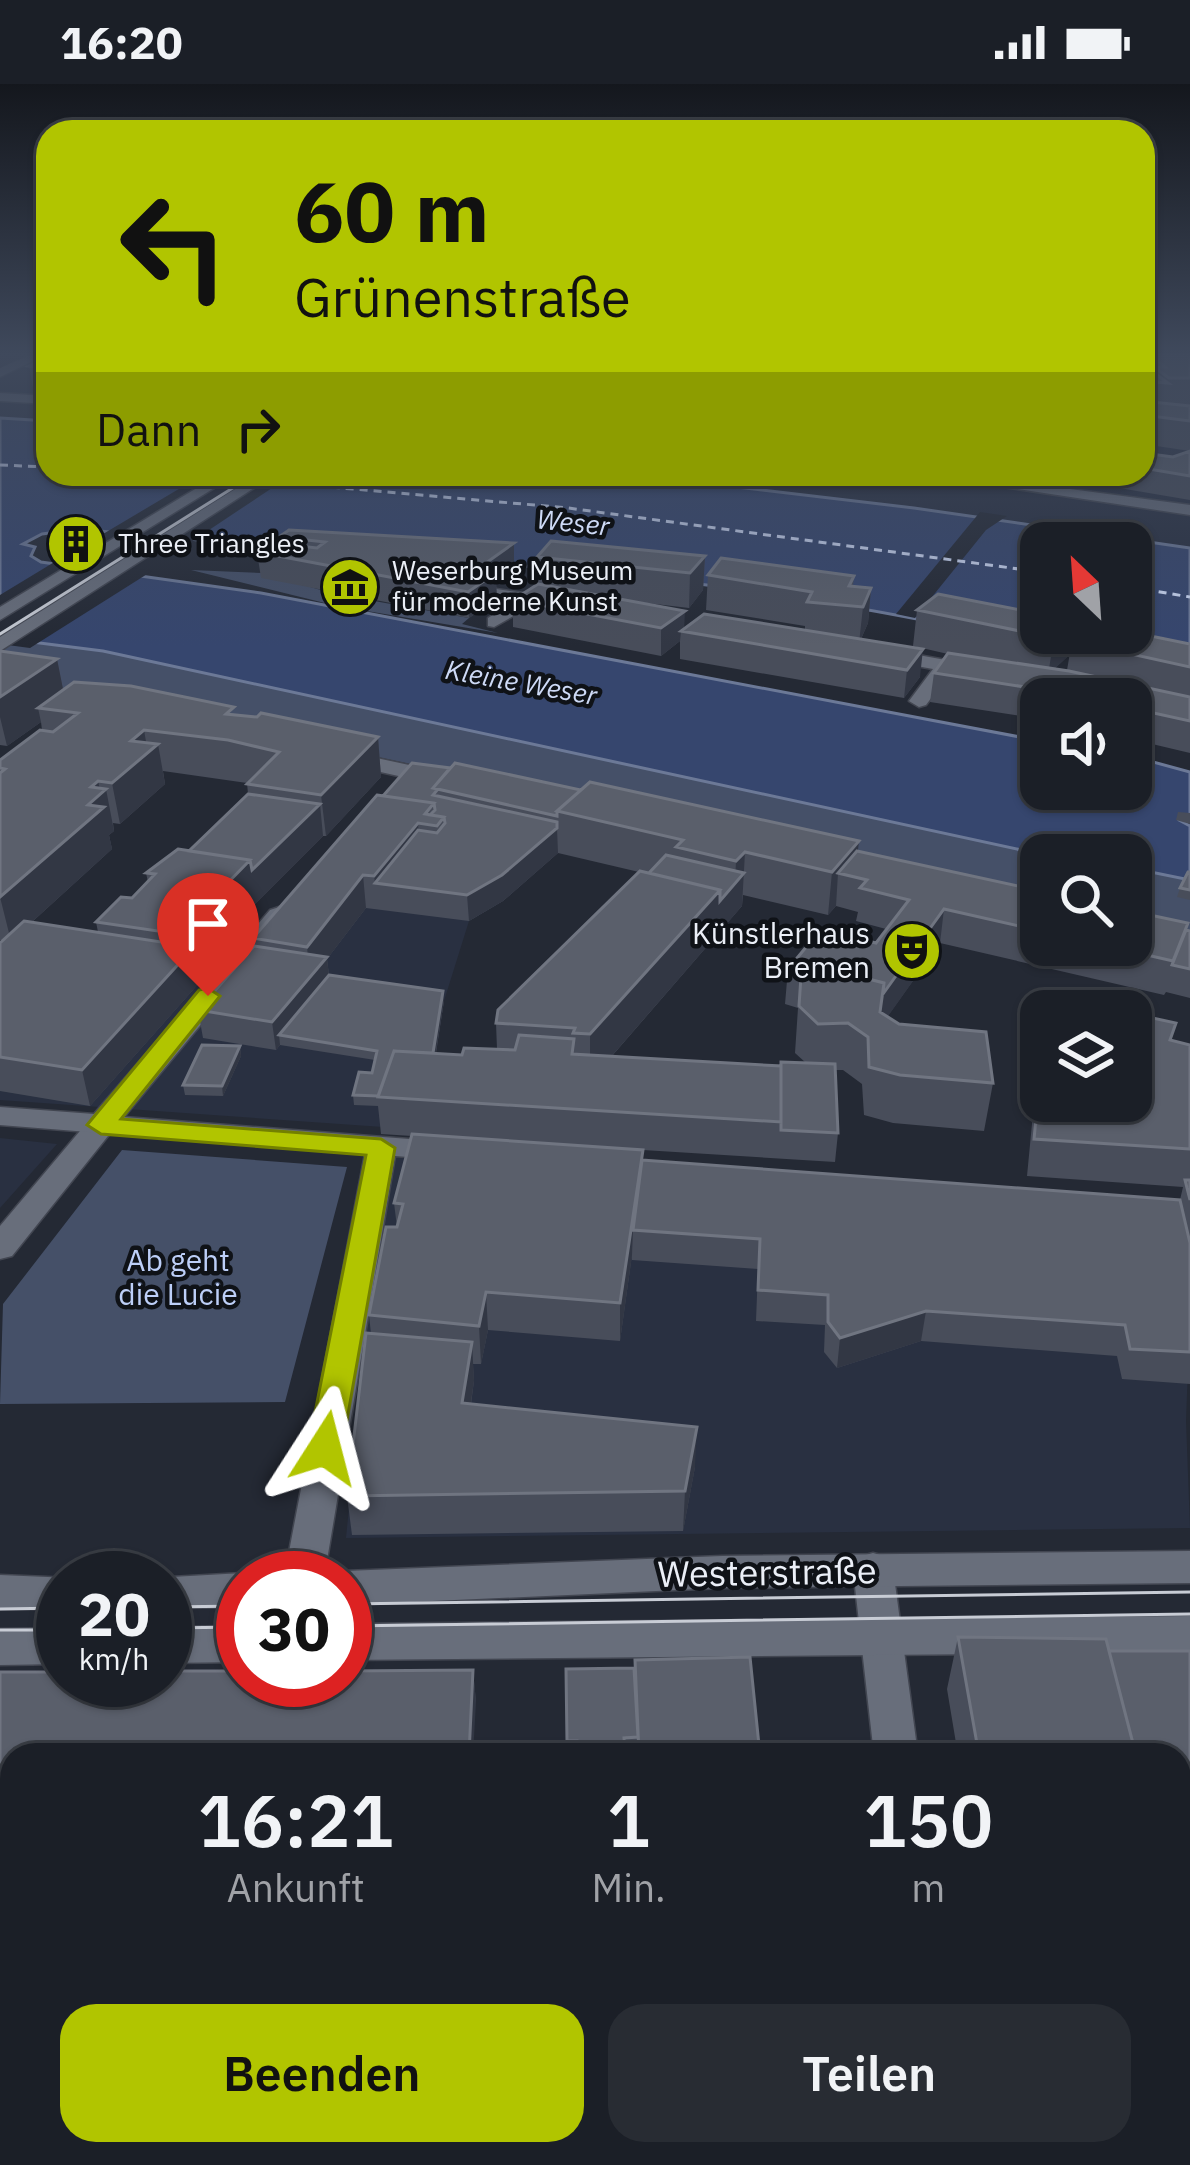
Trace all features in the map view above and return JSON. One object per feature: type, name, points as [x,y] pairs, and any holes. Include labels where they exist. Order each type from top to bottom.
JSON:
[{"type":"street","points":[[0,615],[211,486]]},
{"type":"street","points":[[0,645],[250,486]]},
{"type":"street","points":[[1013,486],[1190,510]]},
{"type":"street","points":[[482,592],[581,606]]},
{"type":"street","points":[[494,622],[530,598]]},
{"type":"street","points":[[868,652],[1007,678]]},
{"type":"street","points":[[919,701],[945,666]]},
{"type":"street","points":[[322,753],[399,779],[474,786]]},
{"type":"street","points":[[0,1248],[299,892]]},
{"type":"street","points":[[0,1116],[482,1154]]},
{"type":"street","points":[[309,1551],[381,1148]]},
{"type":"street","name":"Westerstraße","points":[[372,1587],[873,1569],[1190,1568]]},
{"type":"street","points":[[873,1569],[895,1743]]},
{"type":"street","points":[[0,1592],[36,1592]]},
{"type":"street","name":"Westerstraße","points":[[372,1642],[1190,1634]]},
{"type":"street","points":[[0,1647],[36,1646]]},
{"type":"shaded area","points":[[1155,452],[1190,452],[1190,548],[1152,542],[1152,522],[1020,523],[729,486],[1155,486]]},
{"type":"shaded area","points":[[416,781],[595,819],[503,901],[469,921],[444,1001],[430,1089],[383,1127],[0,1100],[0,989],[38,953],[239,986]]},
{"type":"shaded area","points":[[0,1138],[57,1144],[0,1208]]},
{"type":"shaded area","points":[[384,1149],[1190,1312],[1186,1421],[1190,1528],[346,1538]]},
{"type":"green space","points":[[191,570],[261,573],[335,594],[469,618],[462,624],[498,633],[337,606]]},
{"type":"green space","points":[[0,638],[103,651],[1020,849],[1020,896],[0,675],[0,669],[20,654],[0,650]]},
{"type":"green space","points":[[1152,872],[1190,880],[1190,934],[1152,926]]},
{"type":"green space","name":"Ab geht die Lucie","points":[[122,1150],[347,1167],[285,1402],[0,1404],[3,1304]]},
{"type":"water","points":[[0,452],[36,452],[36,486],[729,486],[1020,523],[1020,640],[775,595],[636,577],[80,529],[42,534],[23,544],[35,547],[31,556],[41,562],[261,593],[1020,737],[1020,810],[1152,810],[1152,762],[1190,772],[1190,819],[1181,821],[1190,826],[1190,880],[1152,872],[1152,834],[1020,834],[1020,850],[103,651],[0,638]]},
{"type":"water","points":[[1152,542],[1190,548],[1190,677],[1086,654],[1152,654]]},
{"type":"pier","points":[[184,486],[275,486],[185,546],[98,537]]},
{"type":"pier","points":[[980,512],[1007,516],[986,530],[915,618],[896,614]]},
{"type":"pier","points":[[61,558],[152,571],[30,648],[0,644],[0,595]]},
{"type":"building","points":[[1190,452],[1190,476],[1155,470],[1155,455],[1173,457]]},
{"type":"building","points":[[289,530],[514,543],[476,570],[496,573],[468,592],[257,552]],"holes":[[[298,539],[325,542],[317,548],[290,545]]]},
{"type":"building","points":[[551,541],[705,556],[690,573],[537,557]]},
{"type":"building","points":[[721,558],[854,576],[849,586],[871,588],[863,607],[807,602],[812,592],[708,575]]},
{"type":"building","points":[[538,584],[685,611],[661,628],[513,600]]},
{"type":"building","points":[[938,594],[1020,610],[1020,631],[917,610]]},
{"type":"building","points":[[704,614],[923,649],[907,670],[681,631]]},
{"type":"building","points":[[1152,636],[1190,644],[1190,667],[1131,654],[1152,654]]},
{"type":"building","points":[[0,651],[57,659],[0,697]]},
{"type":"building","points":[[948,653],[1102,678],[1020,678],[1020,686],[934,673]]},
{"type":"building","points":[[74,682],[131,686],[234,707],[226,714],[257,717],[261,713],[378,737],[321,795],[247,784],[279,752],[228,740],[144,730],[131,741],[158,744],[112,783],[98,781],[91,787],[106,789],[88,805],[104,807],[0,897],[0,773],[5,769],[0,768],[0,760],[40,730],[53,732],[78,713],[38,708]]},
{"type":"building","points":[[1152,689],[1190,697],[1190,721],[1152,713]]},
{"type":"building","points":[[412,763],[450,768],[433,788],[438,789],[433,795],[557,822],[557,828],[502,875],[467,895],[375,883],[418,830],[437,833],[445,823],[444,817],[430,815],[434,803],[383,796]]},
{"type":"building","points":[[455,763],[581,790],[557,816],[433,788]]},
{"type":"building","points":[[590,782],[859,841],[832,872],[745,852],[736,861],[676,847],[683,840],[557,811]]},
{"type":"building","points":[[248,794],[320,804],[252,870],[250,860],[189,851]]},
{"type":"building","points":[[377,795],[434,803],[425,814],[444,817],[437,826],[418,823],[374,876],[363,875],[307,947],[253,938]]},
{"type":"building","points":[[178,849],[250,860],[178,934],[96,922],[121,897],[132,898],[155,874],[146,873]]},
{"type":"building","points":[[857,851],[1020,886],[1020,926],[944,909],[883,994],[884,983],[802,962],[801,973],[788,969],[821,929],[876,943],[909,900],[860,888],[867,880],[838,873]]},
{"type":"building","points":[[666,855],[744,873],[720,901],[720,890],[649,873]]},
{"type":"building","points":[[640,871],[720,890],[590,1034],[573,1033],[575,1028],[496,1023],[498,1010]]},
{"type":"building","points":[[1190,872],[1190,890],[1180,888]]},
{"type":"building","points":[[1152,915],[1188,923],[1173,961],[1152,956]]},
{"type":"building","points":[[24,921],[194,947],[82,1070],[0,1057],[0,943]]},
{"type":"building","points":[[1186,930],[1190,931],[1190,969],[1172,965]]},
{"type":"building","points":[[254,946],[327,957],[272,1022],[198,1010]]},
{"type":"building","points":[[802,962],[884,983],[880,1012],[899,1024],[986,1032],[993,1083],[900,1075],[869,1067],[868,1037],[848,1023],[818,1024],[799,1006]]},
{"type":"building","points":[[329,975],[443,991],[433,1053],[394,1051],[378,1096],[353,1095],[359,1072],[372,1073],[377,1051],[279,1035]]},
{"type":"building","points":[[1152,1018],[1176,1023],[1170,1040],[1190,1045],[1190,1149],[1034,1139],[1036,1122],[1152,1122]]},
{"type":"building","points":[[519,1035],[574,1039],[572,1054],[781,1066],[781,1122],[378,1097],[394,1051],[462,1055],[464,1048],[515,1050]]},
{"type":"building","points":[[202,1045],[240,1046],[222,1086],[183,1085]]},
{"type":"building","points":[[781,1062],[835,1064],[838,1133],[781,1130]]},
{"type":"building","points":[[412,1134],[643,1150],[620,1303],[486,1292],[479,1326],[369,1315],[386,1227],[397,1227],[403,1204],[394,1203]]},
{"type":"building","points":[[642,1160],[1180,1200],[1190,1243],[1190,1352],[1130,1349],[1125,1325],[926,1311],[840,1338],[828,1322],[828,1295],[758,1290],[760,1239],[633,1230]]},
{"type":"building","points":[[366,1333],[472,1342],[462,1403],[697,1427],[685,1491],[347,1496]]},
{"type":"building","points":[[958,1637],[1106,1639],[1133,1743],[977,1743]]},
{"type":"building","points":[[1109,1651],[1190,1651],[1190,1743],[1133,1743]]},
{"type":"building","points":[[750,1657],[759,1743],[638,1743],[635,1660]]},
{"type":"building","points":[[634,1668],[638,1737],[624,1738],[624,1743],[567,1741],[566,1669]]},
{"type":"building","points":[[473,1670],[470,1743],[0,1743],[0,1672],[36,1672],[36,1707],[192,1707],[192,1671],[216,1671],[216,1707],[372,1707],[372,1671]]},
{"type":"ferry route","points":[[0,465],[36,466]]},
{"type":"ferry route","points":[[319,486],[568,508],[1020,569]]},
{"type":"ferry route","points":[[1152,591],[1190,597]]},
{"type":"tram line","points":[[0,634],[236,486]]},
{"type":"tram line","points":[[372,1604],[1190,1592]]},
{"type":"tram line","points":[[192,1607],[216,1606]]},
{"type":"tram line","points":[[0,1609],[36,1608]]},
{"type":"tram line","points":[[372,1626],[1190,1614]]},
{"type":"tram line","points":[[192,1628],[216,1627]]},
{"type":"tram line","points":[[0,1630],[36,1630]]},
{"type":"place","name":"Three Triangles","points":[[76,544]]},
{"type":"place","name":"Weserburg Museum für moderne Kunst","points":[[350,587]]},
{"type":"place","name":"Künstlerhaus Bremen","points":[[912,951]]},
{"type":"route","points":[[208,996],[101,1125],[381,1148],[325,1448]]},
{"type":"water label","name":"Weser","points":[[573,523]]},
{"type":"water label","name":"Kleine Weser","points":[[521,683]]}]
